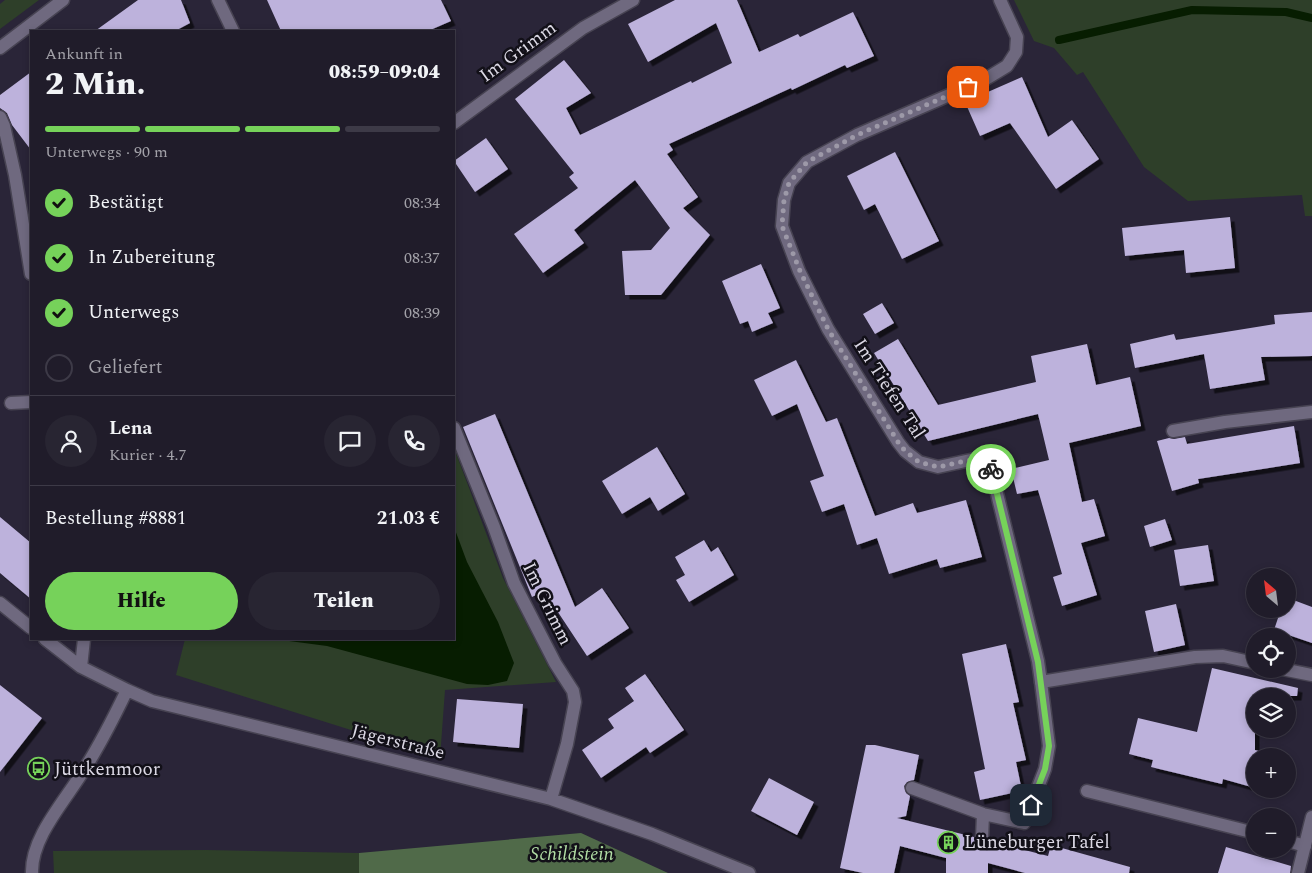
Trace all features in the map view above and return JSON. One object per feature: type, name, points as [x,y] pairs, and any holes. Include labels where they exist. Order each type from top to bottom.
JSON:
[{"type":"street","points":[[0,48],[63,0]]},
{"type":"street","points":[[218,0],[233,30]]},
{"type":"street","name":"Im Grimm","points":[[455,121],[583,28],[633,0]]},
{"type":"street","name":"Im Tiefen Tal","points":[[1000,0],[1017,37],[1016,52],[1007,66],[984,80],[857,135],[807,162],[789,183],[784,200],[782,226],[800,271],[828,329],[905,451],[919,462],[938,467],[975,459],[990,465],[1038,662],[1041,682]]},
{"type":"street","points":[[0,117],[4,126],[15,175],[30,268]]},
{"type":"street","points":[[12,403],[30,402]]},
{"type":"street","points":[[1173,431],[1225,422],[1312,412]]},
{"type":"street","name":"Im Grimm","points":[[455,430],[514,583],[555,663],[573,691],[575,702],[567,744],[551,799]]},
{"type":"street","points":[[0,603],[30,627]]},
{"type":"street","name":"Jägerstraße","points":[[47,640],[81,667],[152,701],[551,799],[652,834],[749,873]]},
{"type":"street","points":[[81,667],[84,640]]},
{"type":"street","points":[[912,788],[984,814],[1024,823],[1045,769],[1049,746],[1041,682],[1194,657],[1224,656],[1246,661]]},
{"type":"street","points":[[1296,672],[1312,675]]},
{"type":"street","points":[[32,873],[32,866],[39,842],[52,818],[103,738],[127,690]]},
{"type":"street","points":[[1087,792],[1246,831]]},
{"type":"street","points":[[982,839],[984,814]]},
{"type":"street","points":[[1298,873],[1312,817]]},
{"type":"street","points":[[1296,844],[1305,846]]},
{"type":"shaded area","points":[[5,0],[39,0],[0,29],[0,4]]},
{"type":"shaded area","points":[[1014,0],[1312,0],[1312,216],[1305,216],[1302,195],[1188,201],[1144,167],[1083,72],[1077,75],[1054,48],[1034,41]]},
{"type":"shaded area","points":[[455,451],[503,578],[556,682],[445,690],[440,758],[176,675],[185,640],[455,640]]},
{"type":"shaded area","points":[[455,530],[467,562],[498,622],[514,663],[507,681],[488,685],[467,684],[327,646],[282,640],[455,640]]},
{"type":"shaded area","points":[[206,850],[359,853],[359,873],[54,873],[53,851]]},
{"type":"green space","name":"Schildstein","points":[[581,833],[668,873],[359,873],[359,853]]},
{"type":"building","points":[[138,0],[181,0],[190,23],[177,30],[96,30]]},
{"type":"building","points":[[267,0],[441,0],[451,21],[430,30],[281,30]]},
{"type":"building","points":[[675,0],[737,0],[759,52],[798,34],[800,37],[853,12],[874,56],[847,68],[845,65],[792,90],[791,88],[669,144],[673,150],[667,154],[698,197],[683,208],[710,235],[661,295],[625,295],[622,251],[651,250],[670,228],[635,180],[574,230],[584,243],[543,273],[514,234],[578,188],[569,177],[574,173],[515,99],[564,60],[591,93],[566,108],[580,135],[732,63],[716,23],[648,62],[628,24]]},
{"type":"building","points":[[30,73],[30,149],[12,125],[7,113],[0,108],[0,95]]},
{"type":"building","points":[[1022,77],[1048,137],[1072,120],[1099,159],[1056,189],[1010,123],[980,136],[965,102]]},
{"type":"building","points":[[486,138],[508,169],[475,192],[455,160]]},
{"type":"building","points":[[895,152],[939,241],[902,259],[875,204],[864,210],[847,176]]},
{"type":"building","points":[[1230,217],[1235,268],[1186,273],[1184,250],[1125,256],[1122,228]]},
{"type":"building","points":[[761,264],[780,308],[768,313],[773,323],[752,332],[748,321],[740,324],[722,281]]},
{"type":"building","points":[[882,303],[894,323],[875,334],[863,314]]},
{"type":"building","points":[[1312,312],[1312,356],[1261,357],[1265,380],[1210,389],[1204,354],[1135,368],[1130,344],[1174,334],[1176,340],[1275,324],[1274,315]]},
{"type":"building","points":[[898,339],[938,405],[1036,382],[1031,356],[1087,344],[1096,385],[1130,377],[1141,426],[1069,443],[1082,502],[1094,499],[1105,536],[1081,543],[1097,595],[1062,606],[1053,577],[1062,574],[1038,490],[1017,494],[1011,469],[1049,460],[1038,414],[928,441],[874,353]]},
{"type":"building","points":[[796,360],[826,422],[837,418],[875,516],[913,503],[917,513],[966,500],[982,557],[940,568],[937,559],[889,574],[877,538],[857,545],[844,504],[822,512],[810,481],[824,476],[797,404],[772,416],[754,380]]},
{"type":"building","points":[[495,414],[575,607],[602,588],[629,628],[587,656],[544,591],[532,597],[463,427]]},
{"type":"building","points":[[1294,426],[1300,463],[1198,479],[1199,483],[1172,491],[1157,441],[1185,437],[1187,444]]},
{"type":"building","points":[[657,447],[685,494],[658,511],[650,497],[622,514],[602,481]]},
{"type":"building","points":[[0,517],[30,542],[30,598],[0,573]]},
{"type":"building","points":[[1165,519],[1172,540],[1150,547],[1144,526]]},
{"type":"building","points":[[704,540],[711,552],[718,547],[734,575],[689,602],[676,580],[685,575],[675,557]]},
{"type":"building","points":[[1208,545],[1214,581],[1180,586],[1174,550]]},
{"type":"building","points":[[1296,601],[1312,607],[1312,643],[1296,638],[1296,628],[1275,628],[1278,618],[1296,618]]},
{"type":"building","points":[[1176,604],[1185,645],[1154,652],[1145,611]]},
{"type":"building","points":[[1006,644],[1019,702],[1013,703],[1026,760],[1016,762],[1022,791],[980,800],[974,772],[985,769],[962,654]]},
{"type":"building","points":[[1212,668],[1246,676],[1246,678],[1255,678],[1298,688],[1296,696],[1296,688],[1246,688],[1246,738],[1255,738],[1255,748],[1246,748],[1246,785],[1223,779],[1222,784],[1151,767],[1153,760],[1129,754],[1138,718],[1197,732]]},
{"type":"building","points":[[645,674],[684,730],[650,753],[646,747],[601,778],[582,750],[614,728],[608,719],[634,701],[625,688]]},
{"type":"building","points":[[0,685],[42,718],[0,772]]},
{"type":"building","points":[[457,699],[523,704],[519,748],[453,742]]},
{"type":"building","points":[[866,745],[875,745],[919,755],[914,780],[907,782],[904,786],[906,793],[910,796],[906,816],[897,818],[974,837],[975,843],[981,847],[986,846],[990,841],[1048,856],[1051,845],[1130,867],[1129,873],[1025,873],[988,863],[988,873],[946,873],[946,858],[900,846],[894,873],[863,873],[840,868]]},
{"type":"building","points":[[769,778],[814,802],[797,835],[751,811]]},
{"type":"building","points":[[1226,847],[1246,853],[1246,858],[1264,858],[1291,866],[1290,873],[1218,873]]},
{"type":"waterway","points":[[1059,40],[1192,10],[1286,12],[1312,18]]},
{"type":"way so far","points":[[968,87],[857,135],[807,162],[789,183],[784,200],[782,226],[800,271],[828,329],[905,451],[919,462],[938,467],[975,459],[990,465],[991,469]]},
{"type":"place","name":"Jüttkenmoor","points":[[38,769]]},
{"type":"place","name":"Lüneburger Tafel","points":[[948,842]]},
{"type":"route","points":[[991,469],[1038,662],[1049,746],[1045,769],[1031,805]]}]
